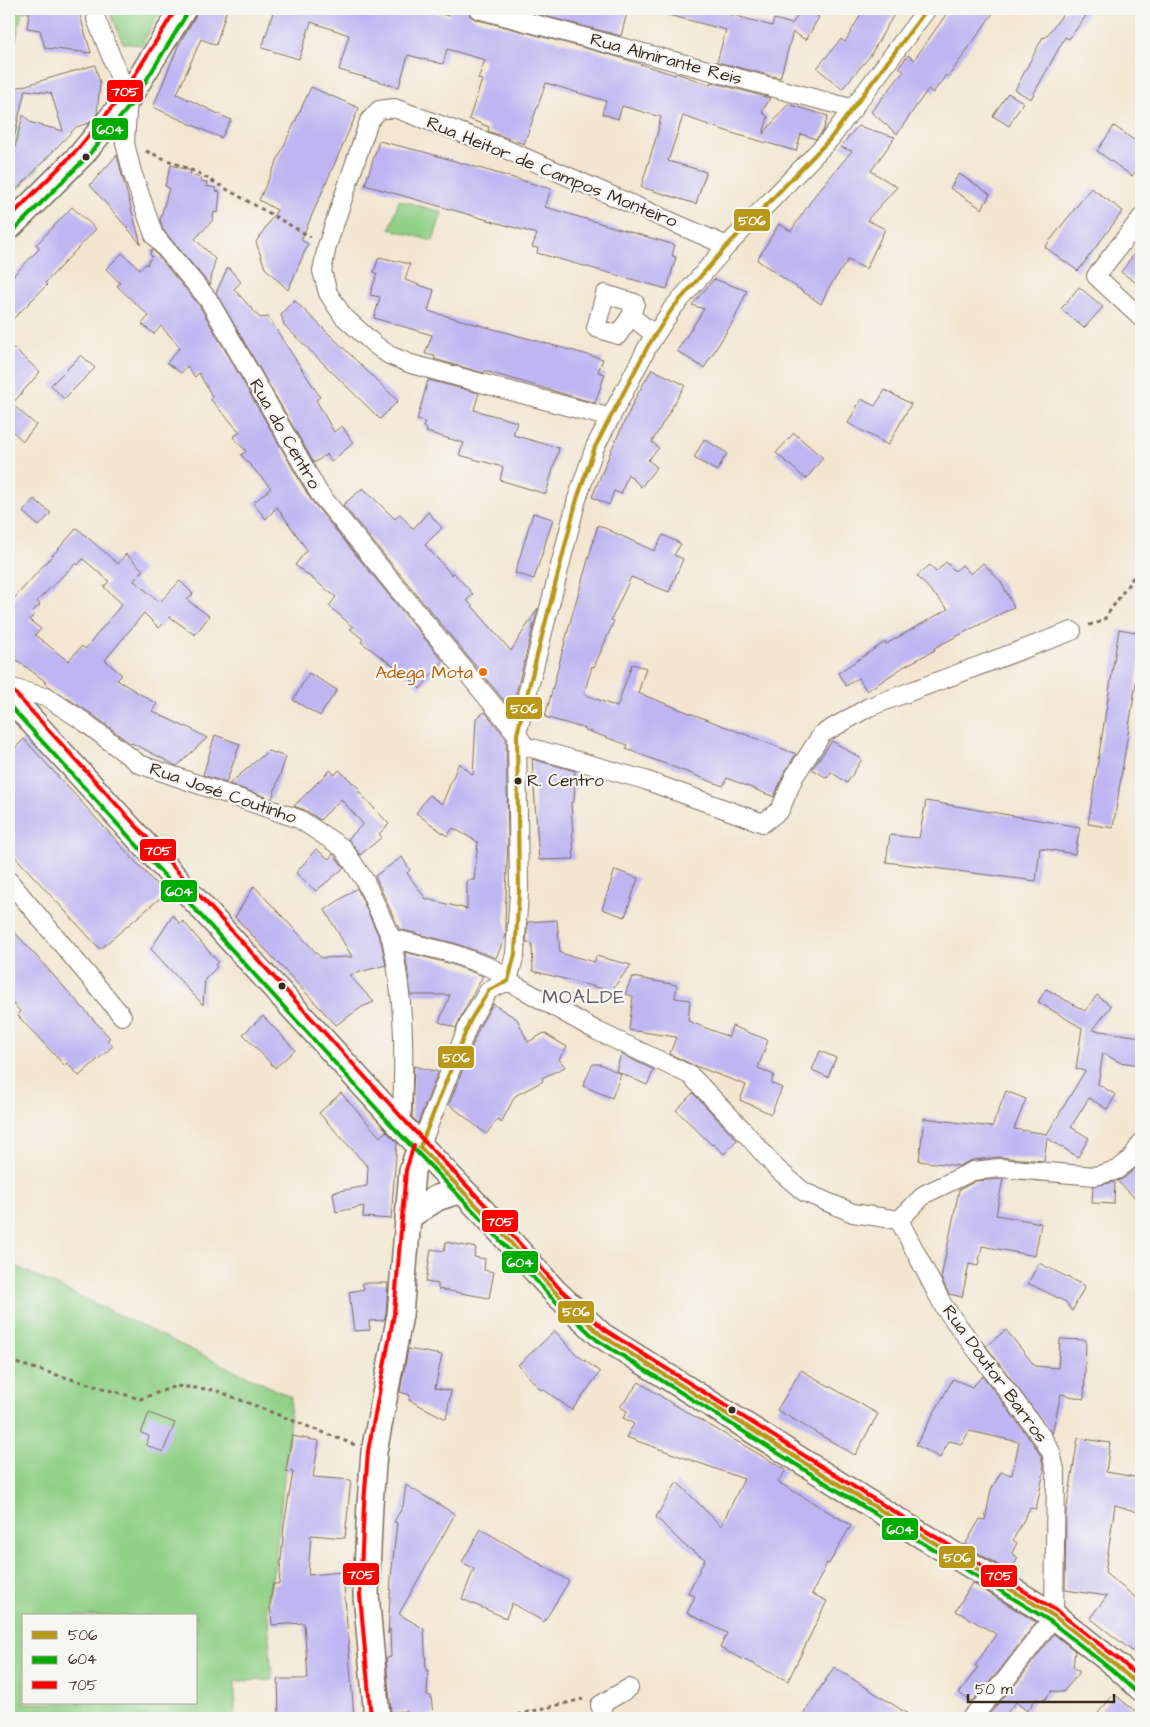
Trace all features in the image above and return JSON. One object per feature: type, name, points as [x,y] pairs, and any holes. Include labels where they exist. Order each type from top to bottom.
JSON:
[{"type":"street","points":[[9,227],[82,154],[128,98],[183,9]]},
{"type":"street","name":"Rua Almirante Reis","points":[[478,9],[854,109]]},
{"type":"street","points":[[508,981],[515,954],[519,892],[517,734],[577,499],[596,448],[632,376],[655,334],[672,309],[727,246],[830,139],[927,9]]},
{"type":"street","points":[[96,19],[128,98]]},
{"type":"street","name":"Rua do Centro","points":[[128,98],[125,143],[132,172],[154,235],[208,299],[319,493],[525,746],[645,780],[763,823],[780,810],[794,777],[822,734],[869,707],[1072,630]]},
{"type":"street","name":"Rua Heitor de Campos Monteiro","points":[[611,418],[412,364],[389,355],[343,316],[328,293],[322,272],[327,246],[369,121],[379,110],[394,108],[503,148],[727,246]]},
{"type":"street","points":[[1141,218],[1096,276],[1141,318]]},
{"type":"street","points":[[631,316],[655,334]]},
{"type":"street","points":[[9,694],[420,1147],[556,1292],[600,1335],[1054,1616],[1117,1666],[1141,1688]]},
{"type":"street","name":"Rua José Coutinho","points":[[9,694],[48,698],[86,723],[139,764],[299,819],[343,848],[366,881],[391,938],[403,1031],[401,1126]]},
{"type":"street","points":[[9,881],[122,1016]]},
{"type":"street","points":[[391,938],[451,953],[494,969],[508,981],[597,1032],[690,1075],[776,1168],[804,1192],[852,1213],[899,1220],[925,1194],[973,1171],[1000,1168],[1095,1176],[1118,1170],[1131,1159],[1141,1143]]},
{"type":"street","points":[[377,1718],[366,1594],[370,1504],[374,1452],[400,1315],[412,1171],[470,1020],[489,990],[508,981]]},
{"type":"street","points":[[408,1216],[437,1198],[461,1190]]},
{"type":"street","name":"Rua Doutor Barros","points":[[899,1220],[944,1307],[1042,1437],[1051,1452],[1056,1474],[1054,1616]]},
{"type":"street","points":[[971,1718],[1007,1678],[1054,1616]]},
{"type":"street","points":[[603,1712],[629,1688]]},
{"type":"path","points":[[125,143],[198,173],[327,246]]},
{"type":"path","points":[[1072,630],[1103,621],[1141,566]]},
{"type":"path","points":[[9,1361],[140,1399],[176,1386],[215,1390],[374,1452]]},
{"type":"path","points":[[486,1718],[512,1716],[595,1696],[603,1712]]},
{"type":"green space","points":[[9,9],[38,9],[22,12],[9,73]]},
{"type":"green space","points":[[109,9],[161,9],[142,45],[123,43]]},
{"type":"green space","points":[[9,109],[39,168],[9,198]]},
{"type":"green space","points":[[399,200],[442,212],[433,241],[390,229]]},
{"type":"green space","points":[[9,1263],[291,1397],[289,1433],[275,1561],[267,1605],[272,1680],[235,1681],[235,1718],[9,1718]]},
{"type":"building","points":[[30,9],[78,9],[91,53],[45,48],[40,30],[27,28]]},
{"type":"building","points":[[197,9],[227,9],[216,45],[201,39],[177,94],[231,120],[221,138],[153,107],[179,44],[195,17]]},
{"type":"building","points":[[274,9],[423,9],[449,16],[450,9],[468,9],[470,16],[475,19],[615,56],[675,75],[676,73],[710,85],[711,82],[770,98],[762,112],[768,117],[763,134],[788,104],[828,116],[823,131],[816,139],[801,134],[796,151],[735,134],[683,116],[668,161],[706,172],[696,204],[641,187],[661,117],[622,106],[618,119],[602,114],[606,101],[546,83],[524,144],[488,131],[489,127],[469,119],[482,80],[478,79],[485,60],[447,49],[443,64],[408,55],[399,87],[339,70],[349,35],[311,22],[299,59],[262,48]]},
{"type":"building","points":[[518,9],[628,9],[621,36]]},
{"type":"building","points":[[666,9],[727,9],[726,13],[772,26],[774,19],[792,24],[802,9],[819,17],[806,40],[793,32],[780,78],[717,62],[726,30],[665,14]]},
{"type":"building","points":[[864,9],[897,9],[870,56],[842,89],[817,68],[841,39],[845,42]]},
{"type":"building","points":[[950,9],[996,9],[948,77],[946,75],[933,93],[928,89],[897,134],[871,112],[904,71],[899,67],[908,55],[914,60]]},
{"type":"building","points":[[1067,9],[1091,9],[1069,39],[1065,37],[1031,99],[1015,90],[1043,37],[1045,38]]},
{"type":"building","points":[[95,65],[100,83],[97,114],[89,123],[76,127],[9,198],[9,171],[23,115],[32,123],[63,131],[51,93],[25,90],[15,134],[9,133],[9,90]]},
{"type":"building","points":[[311,87],[359,108],[301,240],[308,244],[288,290],[265,268],[256,242],[277,210],[259,200]]},
{"type":"building","points":[[1008,93],[1023,102],[1009,126],[993,116]]},
{"type":"building","points":[[858,126],[895,137],[871,171],[897,187],[867,220],[885,229],[866,269],[848,260],[828,289],[821,304],[757,260],[779,224],[791,231],[815,195],[852,151],[840,147]]},
{"type":"building","points":[[1114,126],[1141,145],[1141,175],[1136,171],[1132,176],[1097,151]]},
{"type":"building","points":[[379,141],[424,152],[551,189],[545,207],[675,245],[672,256],[676,257],[667,289],[537,253],[538,248],[532,247],[537,234],[365,185]]},
{"type":"building","points":[[117,155],[122,175],[141,244],[90,185]]},
{"type":"building","points":[[171,165],[191,171],[190,175],[201,178],[200,181],[207,182],[206,186],[216,188],[216,191],[220,192],[218,213],[214,212],[213,220],[195,239],[215,259],[210,285],[163,230],[160,220],[169,188],[165,186]]},
{"type":"building","points":[[959,174],[990,194],[982,209],[950,188]]},
{"type":"building","points":[[1091,188],[1123,211],[1078,271],[1045,247]]},
{"type":"building","points":[[72,207],[96,229],[45,283],[47,285],[9,323],[9,280],[40,248],[36,245]]},
{"type":"building","points":[[1141,244],[1141,286],[1121,272]]},
{"type":"building","points":[[152,249],[199,305],[311,500],[443,661],[420,689],[410,678],[361,642],[363,639],[350,629],[353,627],[329,606],[336,597],[295,565],[307,550],[277,507],[266,519],[253,503],[271,488],[241,455],[246,451],[233,437],[240,432],[211,400],[212,396],[199,373],[195,377],[187,366],[181,373],[167,363],[180,347],[161,326],[154,334],[142,324],[149,316],[117,286],[120,283],[106,269],[122,253],[140,269],[147,263],[147,265],[152,257],[150,254]]},
{"type":"building","points":[[379,257],[410,264],[405,280],[434,290],[428,311],[603,359],[598,372],[605,374],[595,403],[485,371],[484,373],[434,359],[435,356],[425,354],[432,335],[374,318],[380,297],[370,295],[377,274],[374,272]]},
{"type":"building","points":[[228,267],[241,282],[234,289],[260,318],[268,317],[320,397],[316,400],[334,432],[342,426],[353,443],[331,462],[327,454],[314,463],[216,293]]},
{"type":"building","points":[[714,279],[747,291],[734,320],[704,368],[677,351],[704,309],[692,305]]},
{"type":"building","points":[[1079,287],[1103,307],[1084,328],[1061,309]]},
{"type":"building","points":[[294,300],[398,401],[380,419],[284,325],[281,314]]},
{"type":"building","points":[[9,344],[40,372],[12,404],[36,425],[23,441],[9,428]]},
{"type":"building","points":[[81,355],[95,368],[64,399],[51,385]]},
{"type":"building","points":[[652,369],[685,385],[652,442],[659,448],[648,460],[657,467],[641,487],[628,474],[621,494],[614,491],[609,505],[592,497],[613,446],[637,395]]},
{"type":"building","points":[[428,380],[479,393],[474,410],[517,422],[513,435],[559,448],[546,494],[500,480],[503,467],[459,455],[464,443],[426,432],[427,429],[423,427],[425,422],[417,420]]},
{"type":"building","points":[[885,390],[911,404],[888,445],[848,423],[861,399],[875,406]]},
{"type":"building","points":[[794,433],[823,458],[806,479],[776,453]]},
{"type":"building","points":[[704,439],[727,453],[717,471],[694,458]]},
{"type":"building","points":[[363,488],[395,519],[400,514],[413,529],[428,512],[442,528],[425,545],[452,575],[453,572],[473,594],[467,600],[511,651],[538,608],[512,709],[343,505]]},
{"type":"building","points":[[34,499],[51,513],[39,526],[23,512]]},
{"type":"building","points":[[533,513],[553,519],[534,579],[515,573]]},
{"type":"building","points":[[598,525],[654,551],[663,535],[681,544],[674,555],[683,559],[669,592],[631,577],[611,620],[614,621],[594,667],[592,666],[584,694],[617,707],[632,664],[646,668],[638,693],[796,754],[784,773],[774,797],[727,778],[723,786],[626,749],[628,745],[586,729],[545,717]]},
{"type":"building","points":[[77,528],[118,564],[126,554],[143,570],[134,581],[160,602],[180,581],[193,594],[187,600],[209,616],[195,635],[170,617],[159,628],[144,613],[105,660],[122,675],[117,680],[157,704],[152,711],[186,726],[207,738],[177,766],[131,744],[92,714],[44,683],[46,682],[9,654],[9,604]],"holes":[[[83,559],[109,581],[104,587],[122,604],[85,649],[82,646],[68,661],[35,635],[41,629],[29,620],[35,614],[32,611],[40,605],[37,601],[76,563],[78,565]]]},
{"type":"building","points":[[946,562],[955,571],[962,565],[971,574],[983,563],[1001,582],[1014,607],[934,648],[935,650],[905,666],[867,691],[858,678],[846,686],[838,673],[885,642],[886,644],[948,609],[917,576],[930,565],[936,572]]},
{"type":"building","points":[[1119,629],[1141,633],[1141,651],[1113,828],[1088,824]]},
{"type":"building","points":[[309,673],[337,690],[320,716],[293,700]]},
{"type":"building","points":[[485,712],[506,738],[508,838],[506,935],[496,958],[454,943],[399,929],[375,876],[402,857],[410,870],[407,873],[426,899],[467,909],[467,880],[474,880],[478,842],[453,828],[447,836],[416,813],[429,795],[442,804],[459,763],[473,775],[476,718]]},
{"type":"building","points":[[215,735],[240,744],[226,783],[203,775]]},
{"type":"building","points":[[24,739],[165,894],[100,949],[9,850],[9,754]]},
{"type":"building","points":[[832,741],[862,759],[847,783],[831,772],[827,778],[812,769]]},
{"type":"building","points":[[268,751],[286,757],[272,799],[229,784]]},
{"type":"building","points":[[532,759],[575,771],[574,802],[571,802],[574,859],[539,860]]},
{"type":"building","points":[[330,770],[335,775],[339,770],[361,790],[359,792],[389,824],[379,834],[382,837],[360,855],[348,839],[363,824],[341,799],[320,820],[305,810],[294,806]]},
{"type":"building","points":[[926,801],[1080,827],[1075,854],[1040,848],[1036,881],[886,862],[890,835],[919,838]]},
{"type":"building","points":[[316,849],[329,859],[333,854],[344,868],[316,891],[296,873]]},
{"type":"building","points":[[615,870],[638,878],[625,917],[602,909]]},
{"type":"building","points":[[254,886],[321,958],[352,957],[325,910],[357,888],[381,941],[386,965],[349,975],[374,1002],[362,1007],[336,1025],[235,917]]},
{"type":"building","points":[[173,915],[180,924],[183,921],[218,962],[215,965],[217,967],[205,979],[203,1005],[151,949]]},
{"type":"building","points":[[557,920],[560,953],[595,962],[596,956],[631,965],[611,991],[533,971],[532,944],[526,942],[528,922]]},
{"type":"building","points":[[9,926],[110,1038],[107,1040],[113,1046],[79,1076],[67,1063],[65,1066],[17,1015],[20,1011],[9,999]]},
{"type":"building","points":[[405,952],[448,963],[483,976],[456,1028],[439,1022],[450,995],[411,995]]},
{"type":"building","points":[[632,977],[677,985],[675,998],[690,1000],[688,1021],[729,1037],[732,1026],[768,1040],[758,1068],[774,1075],[771,1083],[782,1088],[771,1114],[740,1100],[746,1085],[670,1054],[676,1037],[629,1030],[633,996],[625,994]]},
{"type":"building","points":[[1046,989],[1085,1011],[1097,995],[1111,1006],[1093,1030],[1141,1037],[1141,1065],[1119,1062],[1103,1053],[1098,1084],[1116,1095],[1107,1109],[1089,1098],[1071,1127],[1089,1138],[1078,1157],[1047,1138],[1044,1161],[999,1157],[972,1160],[959,1166],[919,1161],[924,1118],[992,1127],[1006,1091],[1026,1099],[1014,1129],[1047,1134],[1085,1071],[1076,1069],[1082,1028],[1038,1002]]},
{"type":"building","points":[[493,1004],[517,1019],[528,1042],[544,1033],[567,1047],[559,1059],[565,1067],[542,1078],[543,1081],[515,1096],[501,1123],[498,1119],[486,1134],[449,1104],[480,1026]]},
{"type":"building","points":[[263,1016],[295,1050],[275,1068],[243,1034]]},
{"type":"building","points":[[820,1051],[836,1058],[828,1077],[812,1070]]},
{"type":"building","points":[[621,1054],[654,1070],[647,1085],[616,1071]]},
{"type":"building","points":[[593,1064],[600,1064],[621,1074],[612,1098],[583,1086]]},
{"type":"building","points":[[414,1066],[438,1072],[418,1123],[412,1117]]},
{"type":"building","points":[[341,1093],[380,1137],[386,1131],[397,1142],[391,1219],[363,1217],[364,1206],[336,1212],[333,1192],[367,1186],[368,1167],[319,1113]]},
{"type":"building","points":[[693,1093],[737,1140],[724,1154],[676,1110]]},
{"type":"building","points":[[1136,1168],[1141,1172],[1141,1203],[1117,1181]]},
{"type":"building","points":[[1003,1179],[996,1215],[1041,1223],[1035,1256],[982,1246],[978,1266],[969,1264],[962,1297],[949,1294],[941,1278],[959,1190],[976,1181]]},
{"type":"building","points":[[1115,1182],[1114,1204],[1092,1203],[1093,1186]]},
{"type":"building","points":[[446,1242],[476,1248],[474,1257],[485,1259],[484,1270],[494,1272],[489,1298],[438,1289],[438,1284],[426,1282],[431,1249],[444,1251]]},
{"type":"building","points":[[1039,1263],[1085,1286],[1072,1311],[1066,1302],[1028,1283]]},
{"type":"building","points":[[362,1283],[388,1283],[386,1313],[384,1320],[369,1321],[370,1330],[354,1331],[349,1292],[364,1289]]},
{"type":"building","points":[[1006,1330],[1035,1366],[1058,1368],[1060,1339],[1086,1340],[1084,1399],[1061,1394],[1052,1434],[986,1346]]},
{"type":"building","points":[[555,1331],[576,1354],[600,1372],[572,1410],[543,1389],[541,1390],[518,1365]]},
{"type":"building","points":[[408,1349],[442,1355],[435,1388],[451,1391],[446,1419],[409,1400],[410,1395],[400,1392]]},
{"type":"building","points":[[801,1370],[878,1414],[855,1455],[777,1410]]},
{"type":"building","points":[[983,1376],[1033,1443],[1041,1456],[1044,1471],[1036,1509],[1030,1508],[1013,1540],[1017,1543],[1012,1553],[1018,1558],[1010,1572],[965,1545],[980,1519],[985,1520],[991,1490],[1001,1472],[1012,1475],[1019,1442],[969,1431],[962,1444],[949,1441],[940,1458],[916,1445],[953,1379],[972,1387]]},
{"type":"building","points":[[639,1382],[786,1470],[778,1482],[851,1525],[829,1564],[827,1563],[812,1594],[827,1601],[788,1681],[720,1648],[727,1633],[687,1613],[695,1596],[688,1593],[705,1559],[684,1545],[656,1517],[677,1482],[721,1526],[744,1479],[626,1437],[634,1424],[623,1418],[627,1411],[620,1407]]},
{"type":"building","points":[[149,1413],[175,1423],[163,1452],[146,1445],[149,1436],[141,1433]]},
{"type":"building","points":[[292,1436],[319,1441],[313,1477],[351,1480],[345,1538],[311,1535],[308,1575],[343,1572],[354,1718],[279,1718],[278,1679],[308,1679],[304,1623],[272,1625],[270,1604],[273,1584],[279,1584],[284,1525],[293,1472],[286,1471]]},
{"type":"building","points":[[1078,1438],[1110,1443],[1106,1472],[1141,1478],[1141,1513],[1115,1505],[1105,1573],[1141,1602],[1141,1658],[1090,1618],[1107,1596],[1065,1590],[1066,1513]]},
{"type":"building","points":[[406,1485],[455,1514],[399,1614],[424,1629],[426,1671],[428,1670],[427,1695],[431,1696],[433,1715],[407,1717],[407,1711],[391,1712],[386,1658],[391,1657],[390,1629],[388,1634],[391,1577],[397,1523],[394,1522],[403,1506]]},
{"type":"building","points":[[481,1529],[569,1581],[544,1622],[512,1603],[506,1618],[462,1599],[474,1569],[462,1562]]},
{"type":"building","points":[[972,1583],[1036,1622],[999,1671],[971,1702],[959,1693],[978,1667],[975,1666],[996,1634],[956,1611]]},
{"type":"building","points":[[1054,1634],[1075,1651],[1073,1667],[1080,1672],[1063,1692],[1052,1691],[1044,1700],[1036,1699],[1027,1711],[1016,1702],[1003,1718],[992,1718],[988,1715],[1015,1685]]},
{"type":"building","points":[[834,1667],[914,1718],[801,1718]]},
{"type":"building","points":[[1114,1694],[1141,1716],[1141,1718],[1094,1718]]},
{"type":"transit line","name":"705","points":[[9,218],[77,150],[123,94],[176,9]]},
{"type":"transit line","name":"506","points":[[508,981],[515,954],[519,892],[517,734],[577,499],[595,447],[648,346],[672,309],[727,246],[830,139],[927,9]]},
{"type":"transit line","name":"604","points":[[13,231],[86,158],[133,102],[188,12]]},
{"type":"transit line","name":"705","points":[[14,692],[406,1122],[489,1209],[559,1288],[605,1330],[870,1497],[1057,1611],[1121,1661],[1141,1680]]},
{"type":"transit line","name":"604","points":[[9,705],[396,1130],[479,1217],[550,1296],[597,1340],[1050,1621],[1113,1671],[1137,1693]]},
{"type":"transit line","name":"506","points":[[420,1147],[470,1021],[489,990],[508,981]]},
{"type":"transit line","name":"705","points":[[371,1718],[360,1595],[364,1504],[368,1451],[394,1314],[406,1170],[414,1145]]},
{"type":"transit line","name":"506","points":[[420,1147],[484,1213],[555,1292],[601,1335],[867,1502],[1054,1616],[1117,1666],[1141,1688]]},
{"type":"place","name":"Adega Mota","points":[[483,672]]},
{"type":"place","name":"R. Centro","points":[[518,781]]},
{"type":"district","name":"MOALDE","points":[[584,997]]}]
